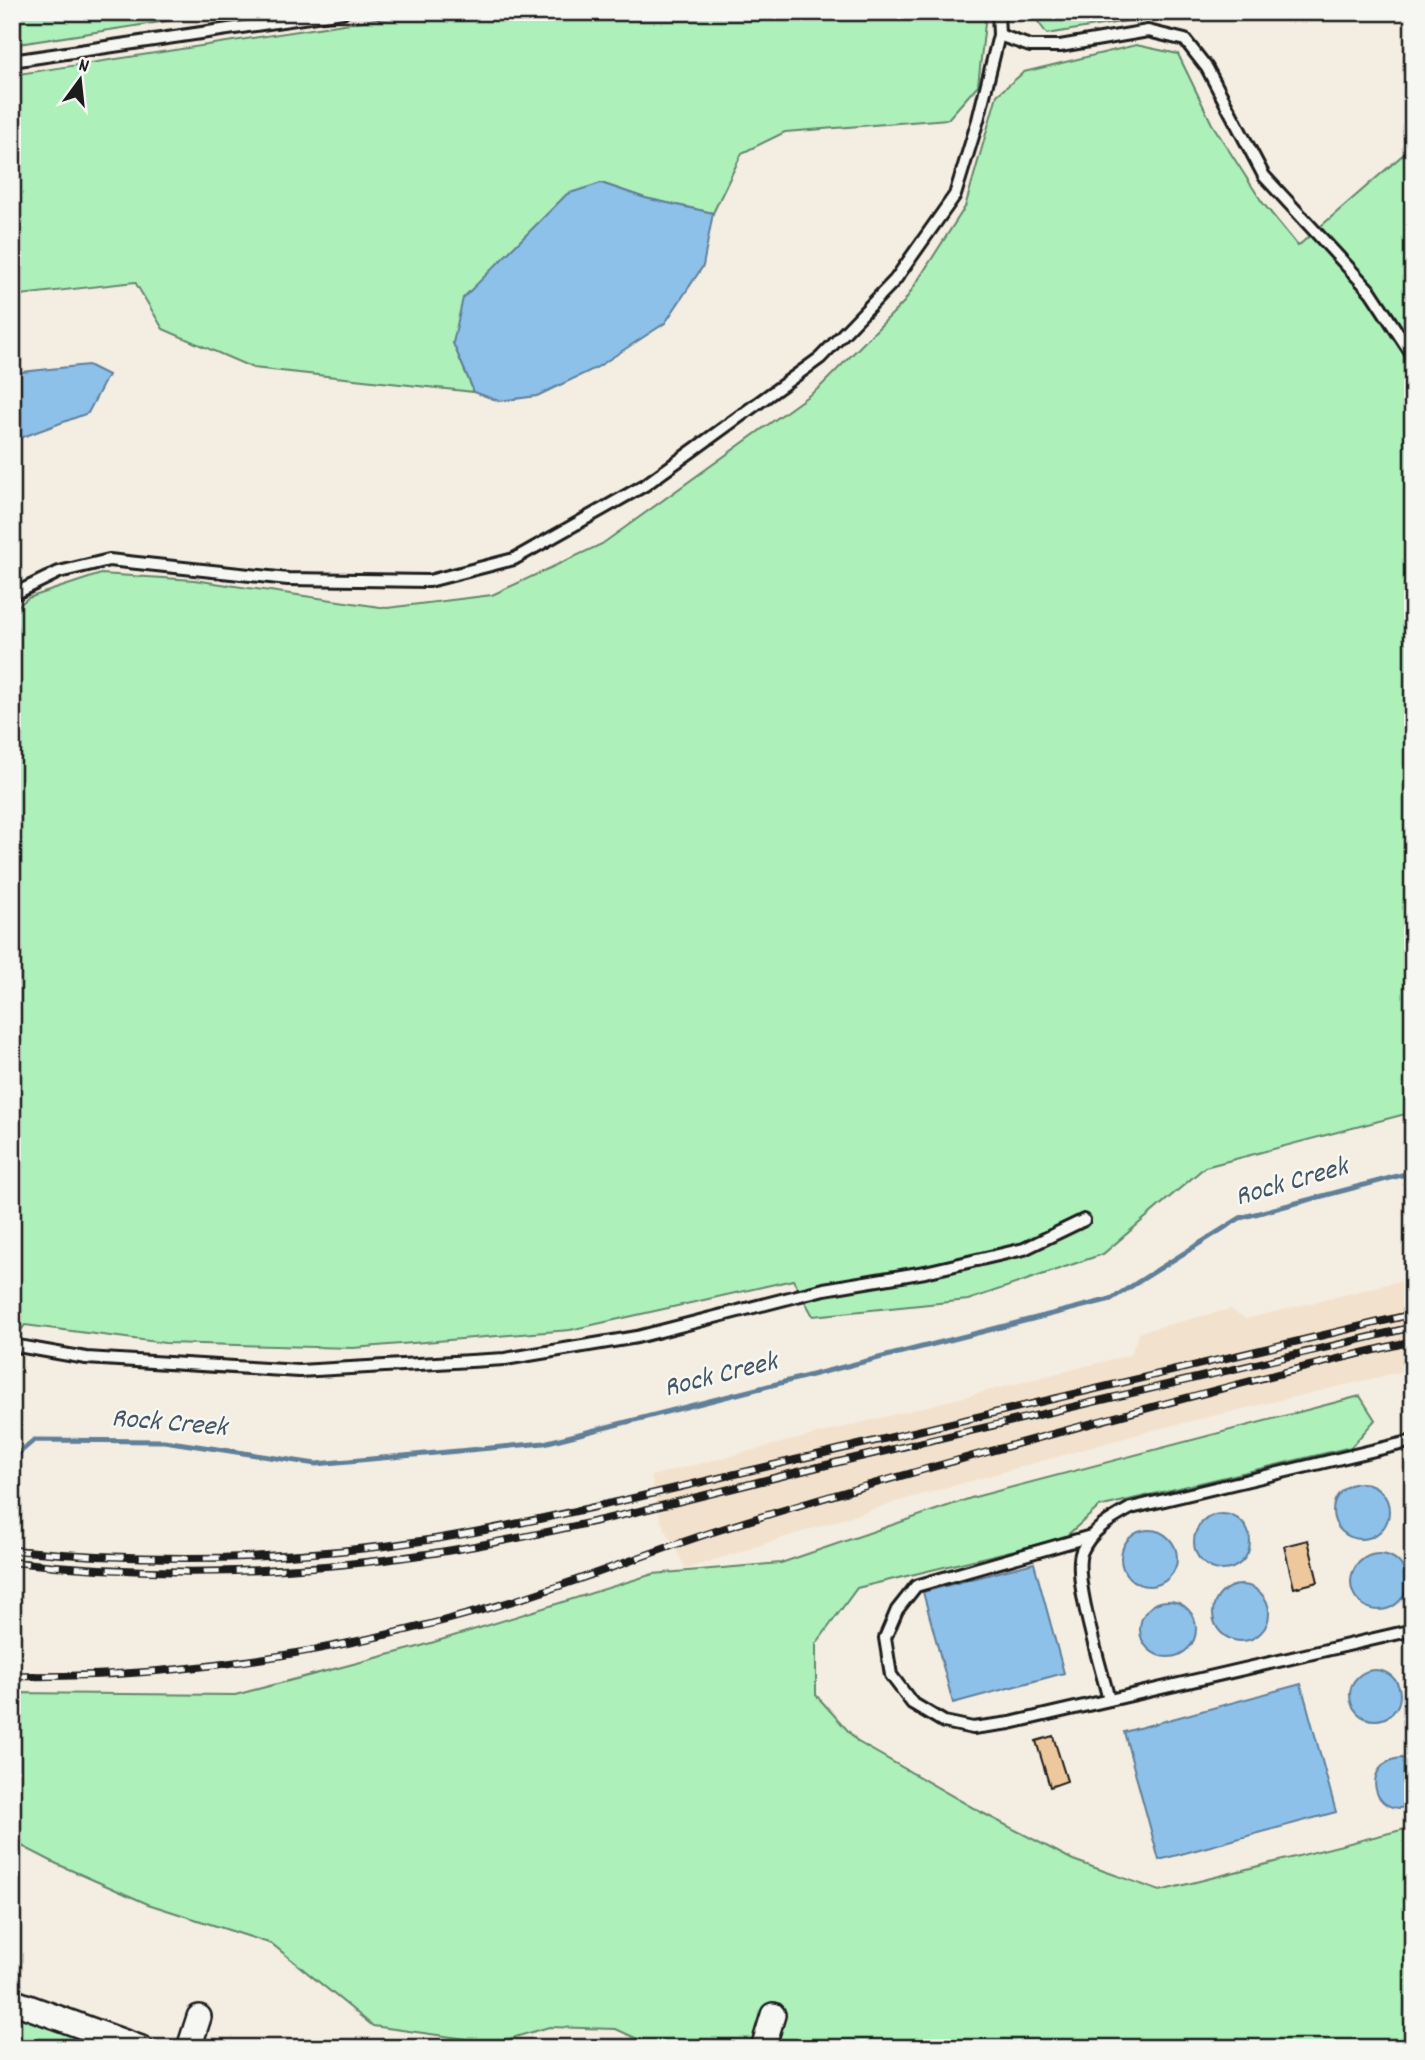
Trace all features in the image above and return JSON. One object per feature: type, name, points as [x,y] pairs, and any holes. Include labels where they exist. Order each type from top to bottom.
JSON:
[{"type":"street","points":[[12,2001],[141,2048]]},
{"type":"street","points":[[763,2048],[774,2015]]},
{"type":"street","points":[[189,2048],[199,2017]]},
{"type":"lane","points":[[12,61],[343,12]]},
{"type":"lane","points":[[12,595],[59,572],[109,560],[288,579],[429,581],[514,559],[645,485],[820,358],[895,281],[955,195],[978,120],[999,35],[998,12]]},
{"type":"lane","points":[[999,35],[1030,46],[1060,46],[1148,31],[1185,40],[1207,68],[1264,176],[1371,292],[1413,356]]},
{"type":"lane","points":[[12,1345],[86,1358],[299,1371],[505,1359],[637,1337],[824,1289],[925,1272],[1024,1250],[1084,1220]]},
{"type":"lane","points":[[1109,1700],[1083,1596],[1079,1566],[1081,1553],[1091,1536],[1106,1522],[1130,1508],[1413,1441]]},
{"type":"lane","points":[[1091,1536],[916,1586],[897,1609],[885,1638],[891,1675],[912,1703],[944,1722],[972,1728],[1010,1723],[1413,1630]]},
{"type":"shaded area","points":[[1413,1278],[1413,1369],[1149,1431],[899,1501],[686,1569],[661,1521],[651,1476],[1130,1355],[1140,1332],[1230,1309],[1246,1319]]},
{"type":"green space","points":[[12,12],[225,12],[12,45]]},
{"type":"green space","points":[[422,12],[984,12],[985,23],[978,85],[948,119],[785,132],[742,153],[713,213],[645,198],[601,183],[453,343],[474,392],[253,368],[163,329],[135,282],[12,296],[12,75]]},
{"type":"green space","points":[[1031,12],[1147,12],[1133,20],[1047,34]]},
{"type":"green space","points":[[1136,45],[1178,54],[1212,124],[1262,202],[1298,246],[1413,146],[1413,1112],[1205,1167],[1103,1254],[968,1300],[813,1316],[793,1280],[570,1330],[353,1348],[165,1343],[25,1325],[12,1342],[12,611],[28,598],[101,574],[194,580],[387,608],[492,595],[602,544],[819,388],[904,302],[965,207],[997,95],[1024,72]]},
{"type":"green space","points":[[1360,1396],[1375,1420],[1351,1447],[1099,1507],[1064,1538],[857,1588],[816,1644],[816,1695],[858,1742],[977,1810],[1073,1860],[1160,1891],[1413,1827],[1413,2048],[657,2048],[616,2029],[549,2027],[495,2043],[373,2026],[272,1944],[148,1904],[12,1841],[12,1693],[235,1695],[418,1647],[653,1574],[781,1563],[971,1498]]},
{"type":"green space","points":[[12,2012],[77,2033],[106,2048],[12,2048]]},
{"type":"water","points":[[601,183],[645,198],[713,213],[703,266],[665,323],[596,368],[537,396],[499,401],[474,392],[453,343],[463,298],[567,194]]},
{"type":"water","points":[[88,365],[108,375],[88,413],[12,441],[12,373]]},
{"type":"water","points":[[1361,1483],[1372,1485],[1381,1491],[1387,1500],[1387,1522],[1381,1531],[1372,1537],[1361,1539],[1350,1537],[1341,1531],[1335,1522],[1333,1511],[1335,1500],[1341,1491],[1350,1485]]},
{"type":"water","points":[[1222,1514],[1233,1516],[1242,1522],[1248,1531],[1248,1553],[1242,1562],[1233,1568],[1222,1570],[1211,1568],[1202,1562],[1196,1553],[1194,1542],[1196,1531],[1202,1522],[1211,1516]]},
{"type":"water","points":[[1149,1530],[1160,1532],[1169,1538],[1175,1547],[1175,1569],[1169,1578],[1160,1584],[1149,1586],[1138,1584],[1129,1578],[1123,1569],[1121,1558],[1123,1547],[1129,1538],[1138,1532]]},
{"type":"water","points":[[1379,1554],[1390,1556],[1399,1562],[1405,1571],[1405,1593],[1399,1602],[1390,1608],[1379,1610],[1368,1608],[1359,1602],[1353,1593],[1351,1582],[1353,1571],[1359,1562],[1368,1556]]},
{"type":"water","points":[[1034,1563],[1064,1673],[953,1703],[923,1592]]},
{"type":"water","points":[[1241,1585],[1252,1587],[1261,1593],[1267,1602],[1267,1624],[1261,1633],[1252,1639],[1241,1641],[1230,1639],[1221,1633],[1215,1624],[1213,1613],[1215,1602],[1221,1593],[1230,1587]]},
{"type":"water","points":[[1168,1601],[1179,1603],[1188,1609],[1194,1618],[1194,1640],[1188,1649],[1179,1655],[1168,1657],[1157,1655],[1148,1649],[1142,1640],[1140,1629],[1142,1618],[1148,1609],[1157,1603]]},
{"type":"water","points":[[1375,1670],[1393,1677],[1400,1695],[1393,1713],[1375,1720],[1357,1713],[1350,1695],[1357,1677]]},
{"type":"water","points":[[1301,1684],[1336,1812],[1159,1860],[1124,1732]]},
{"type":"water","points":[[1401,1758],[1413,1762],[1413,1805],[1399,1808],[1380,1799],[1376,1779],[1379,1769],[1388,1762]]},
{"type":"building","points":[[1308,1540],[1318,1582],[1294,1588],[1284,1546]]},
{"type":"building","points":[[1053,1736],[1067,1781],[1050,1787],[1036,1741]]},
{"type":"waterway","name":"Rock Creek","points":[[12,1459],[34,1440],[164,1441],[316,1464],[544,1443],[1111,1299],[1240,1218],[1413,1172]]},
{"type":"railway","points":[[12,1550],[118,1557],[224,1558],[330,1552],[435,1539],[621,1501],[1413,1314]]},
{"type":"railway","points":[[12,1562],[118,1570],[223,1571],[329,1566],[434,1553],[590,1523],[1413,1327]]},
{"type":"railway","points":[[12,1676],[76,1676],[203,1667],[390,1634],[513,1601],[667,1547],[855,1489],[1201,1394],[1413,1341]]}]
